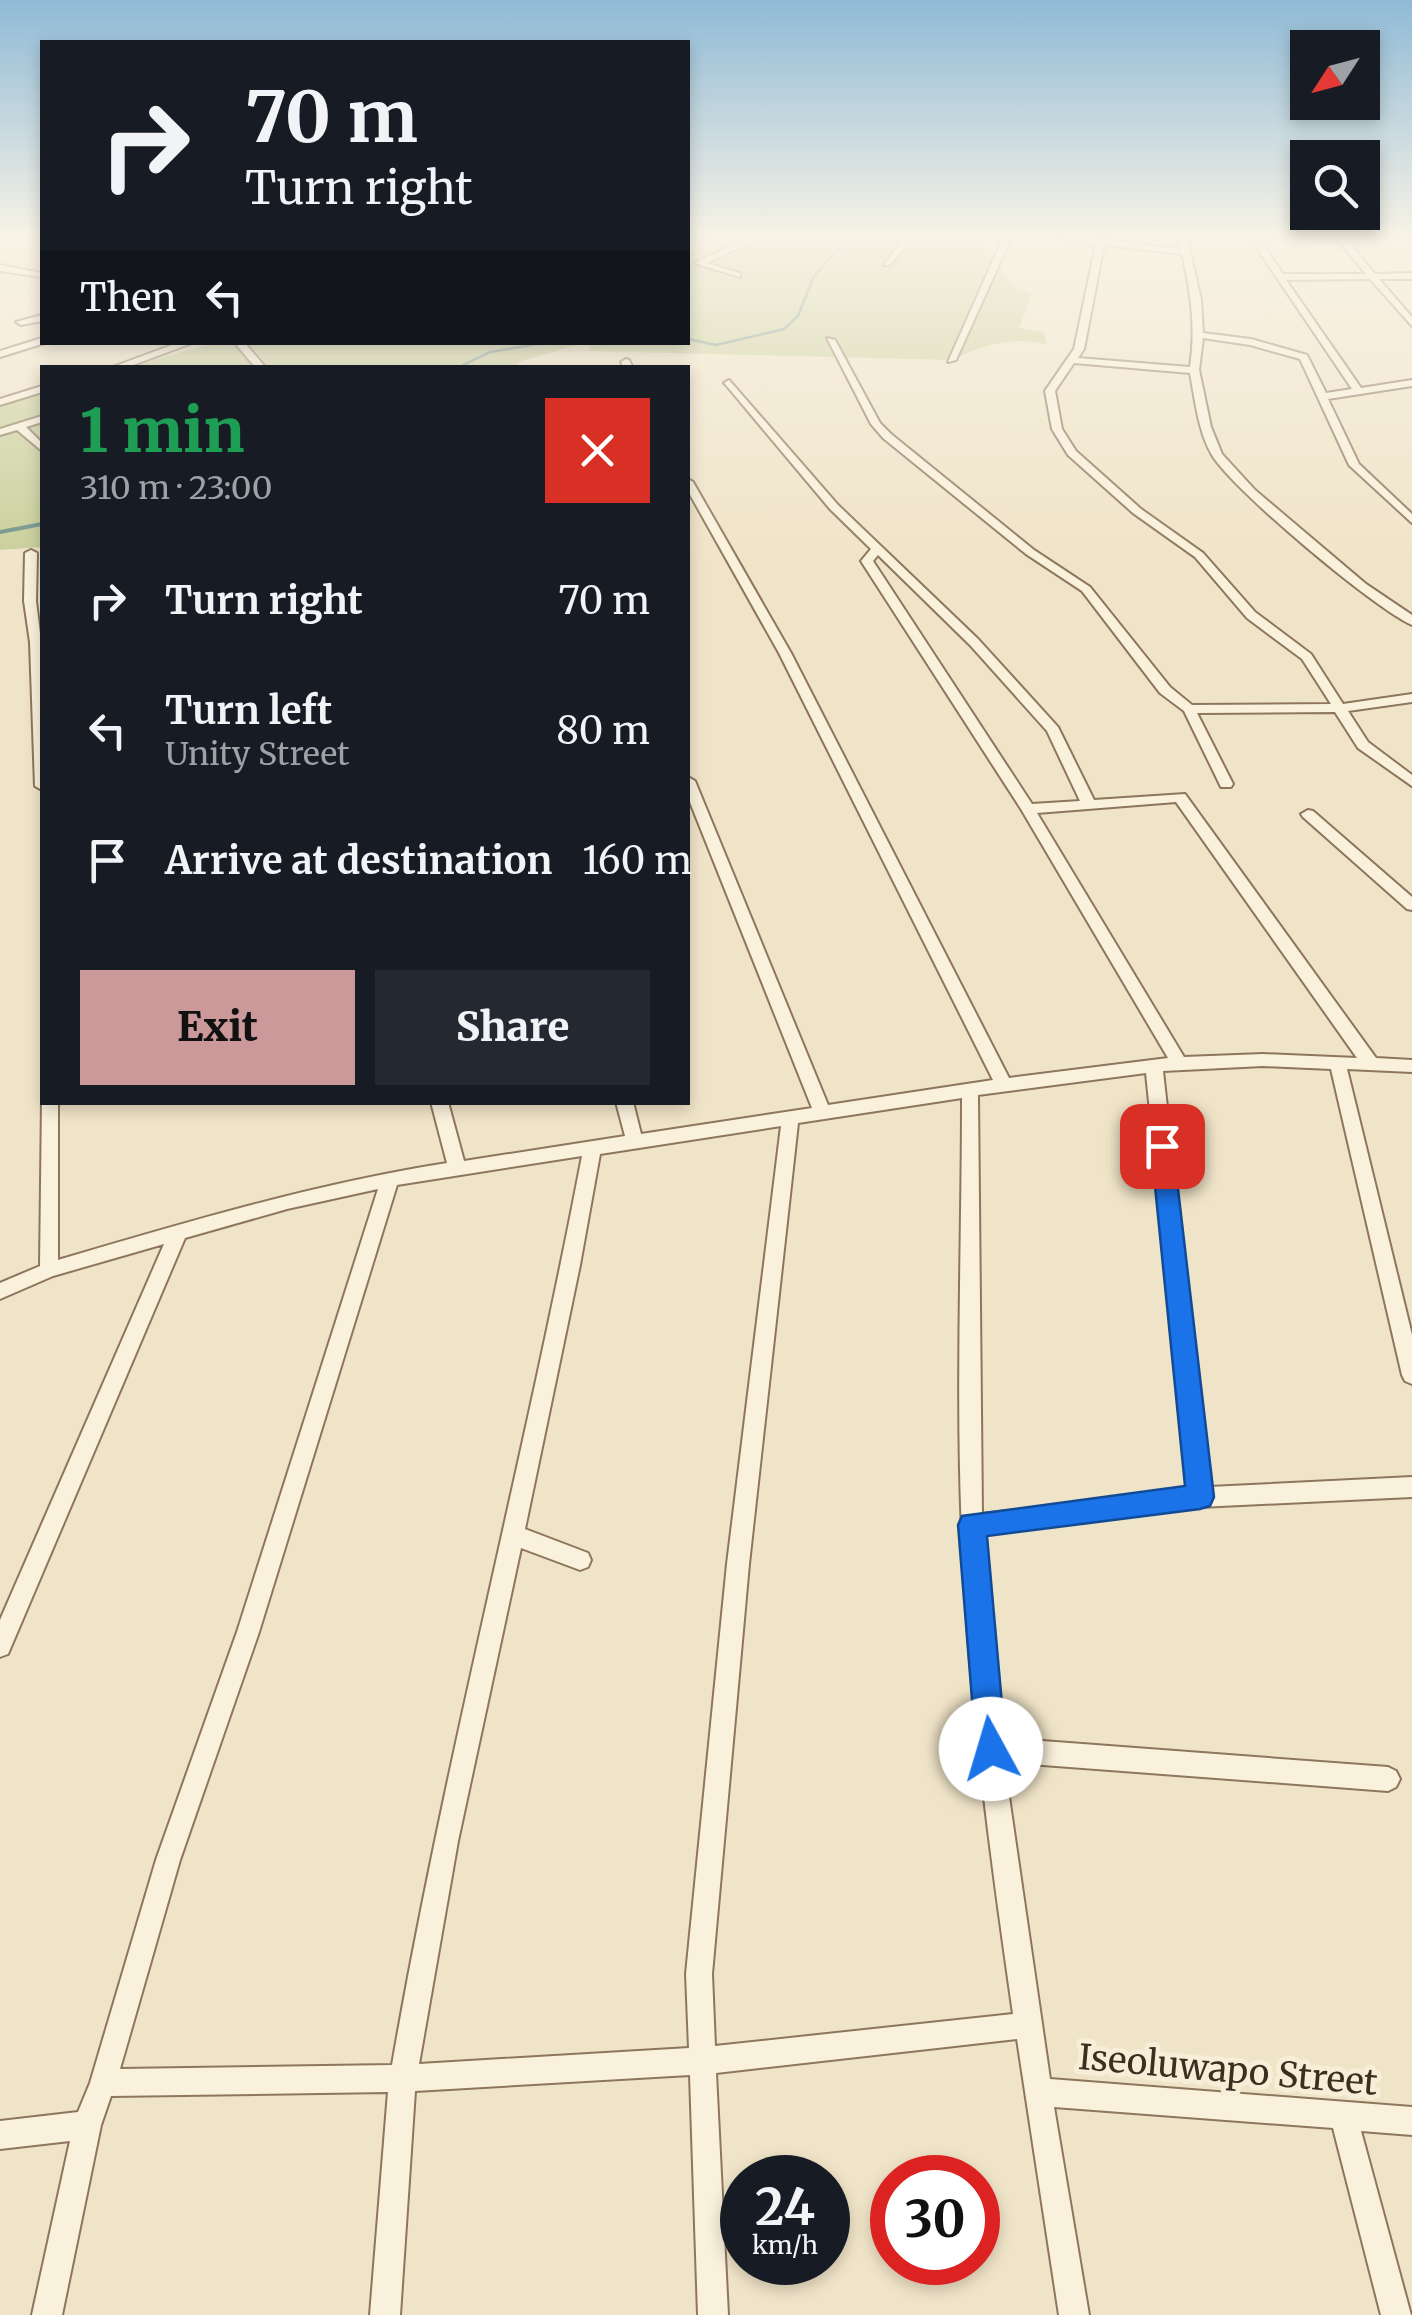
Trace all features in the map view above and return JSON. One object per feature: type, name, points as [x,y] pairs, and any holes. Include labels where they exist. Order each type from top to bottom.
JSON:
[{"type":"street","points":[[0,354],[28,346]]},
{"type":"street","points":[[123,365],[178,346]]},
{"type":"street","points":[[242,346],[259,365]]},
{"type":"street","points":[[833,346],[883,432],[1030,552],[1086,590],[1166,690],[1189,709],[1226,784]]},
{"type":"street","points":[[950,360],[957,346]]},
{"type":"street","points":[[1080,346],[1050,391],[1062,440],[1136,511],[1198,555],[1252,615],[1307,657],[1370,754],[1412,782]]},
{"type":"street","points":[[1197,346],[1194,370],[1206,427],[1217,456],[1251,492],[1362,586],[1412,621]]},
{"type":"street","points":[[1266,346],[1304,356],[1354,466],[1412,520]]},
{"type":"street","points":[[1328,346],[1357,390]]},
{"type":"street","points":[[1069,360],[1194,370]]},
{"type":"street","points":[[729,383],[876,550],[974,642],[1054,730],[1088,802]]},
{"type":"street","points":[[1322,397],[1412,383]]},
{"type":"street","points":[[0,402],[40,390]]},
{"type":"street","points":[[0,432],[40,420]]},
{"type":"street","points":[[19,426],[40,446]]},
{"type":"street","points":[[690,486],[785,653],[1004,1085]]},
{"type":"street","points":[[876,550],[867,560],[1028,809],[1179,1063]]},
{"type":"street","points":[[32,553],[30,601],[40,738]]},
{"type":"street","points":[[1189,709],[1340,708],[1412,698]]},
{"type":"street","points":[[690,785],[823,1113]]},
{"type":"street","points":[[1028,809],[1180,798],[1370,1064]]},
{"type":"street","points":[[1308,814],[1412,905]]},
{"type":"street","points":[[1337,1061],[1412,1375]]},
{"type":"street","points":[[0,1290],[49,1270],[287,1202],[457,1168],[1004,1085],[1179,1063],[1337,1061],[1412,1066]]},
{"type":"street","points":[[1154,1068],[1200,1497]]},
{"type":"street","points":[[970,1091],[972,1525],[991,1749],[1038,2092],[1074,2315]]},
{"type":"street","points":[[49,1270],[50,1105]]},
{"type":"street","points":[[440,1105],[457,1168]]},
{"type":"street","points":[[625,1105],[635,1142]]},
{"type":"street","points":[[712,2315],[699,1974],[738,1564],[790,1118]]},
{"type":"street","points":[[385,2315],[404,2078],[453,1801],[571,1272],[592,1148]]},
{"type":"street","points":[[47,2315],[86,2124],[103,2083],[168,1860],[248,1632],[390,1179]]},
{"type":"street","points":[[0,1646],[178,1232]]},
{"type":"street","points":[[972,1525],[1200,1497],[1412,1487]]},
{"type":"street","points":[[512,1536],[534,1540],[559,1557],[580,1560]]},
{"type":"street","points":[[991,1749],[1388,1779]]},
{"type":"street","points":[[103,2083],[404,2078],[700,2062],[1029,2025]]},
{"type":"street","name":"Iseoluwapo Street","points":[[1038,2092],[1412,2122]]},
{"type":"street","points":[[1344,2118],[1396,2315]]},
{"type":"street","points":[[0,2135],[86,2124]]},
{"type":"green space","points":[[205,346],[573,346],[517,365],[134,365]]},
{"type":"green space","points":[[590,346],[988,346],[953,360],[589,351]]},
{"type":"green space","points":[[40,390],[40,547],[0,550],[0,400]]},
{"type":"waterway","points":[[463,365],[490,352],[526,346]]},
{"type":"waterway","points":[[0,532],[40,524]]},
{"type":"route","points":[[991,1749],[972,1525],[1200,1497],[1162,1146]]}]
